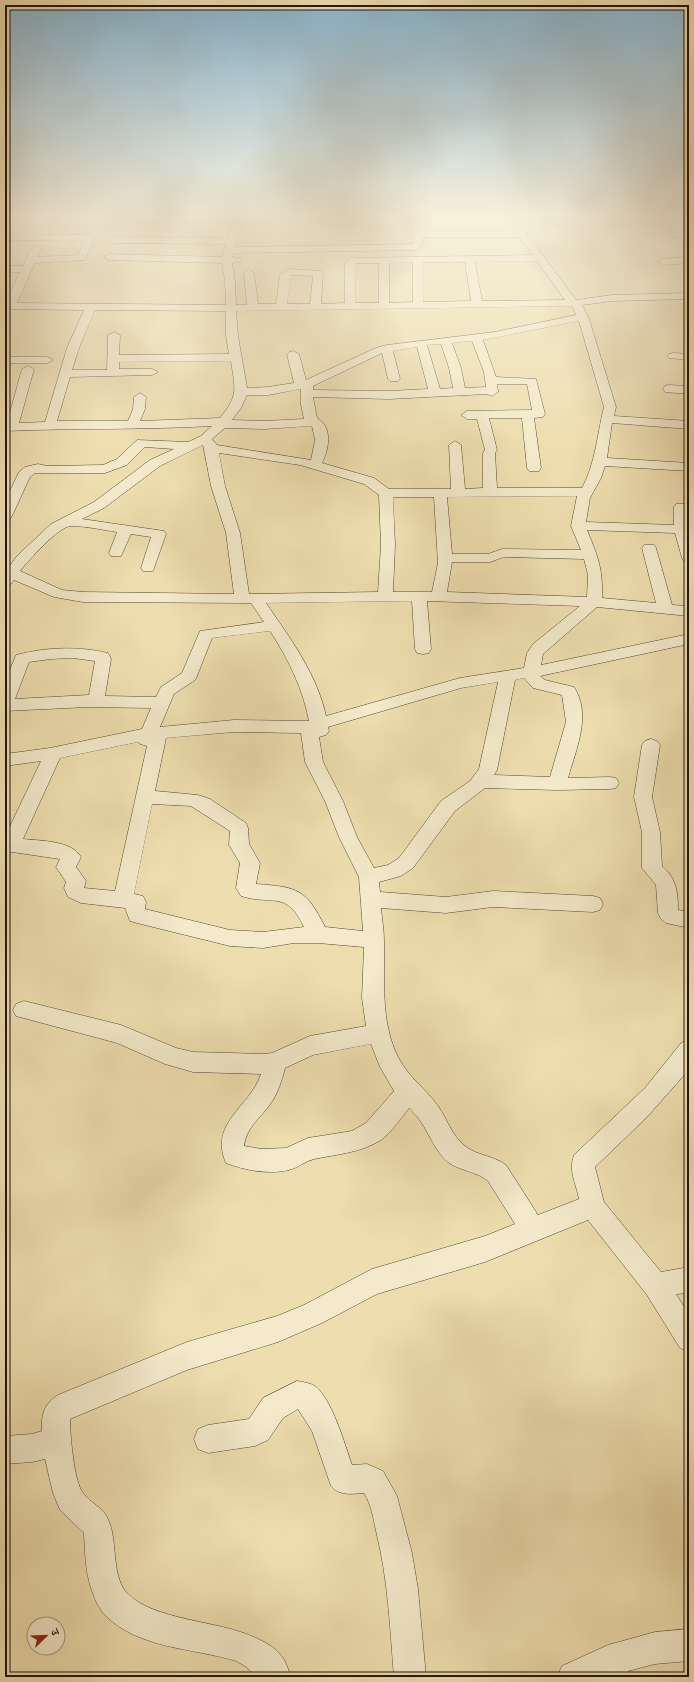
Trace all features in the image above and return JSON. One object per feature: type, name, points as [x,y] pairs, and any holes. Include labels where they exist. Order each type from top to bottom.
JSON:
[{"type":"street","points":[[17,292],[9,309],[91,307],[232,313],[510,314],[633,306],[676,307]]},
{"type":"street","points":[[208,444],[235,408],[242,392],[232,336],[232,313],[230,292]]},
{"type":"street","points":[[251,292],[253,308]]},
{"type":"street","points":[[281,307],[283,292]]},
{"type":"street","points":[[315,306],[316,292]]},
{"type":"street","points":[[350,292],[350,306]]},
{"type":"street","points":[[384,292],[384,305]]},
{"type":"street","points":[[418,292],[418,305]]},
{"type":"street","points":[[475,292],[477,304]]},
{"type":"street","points":[[531,675],[535,653],[539,648],[594,602],[595,575],[590,555],[578,526],[585,492],[594,478],[600,462],[606,419],[610,407],[578,309],[566,292]]},
{"type":"street","points":[[305,387],[367,354],[387,348],[445,340],[477,338],[612,298],[636,292]]},
{"type":"street","points":[[612,298],[689,296]]},
{"type":"street","points":[[232,313],[253,308],[384,305],[477,304],[578,309]]},
{"type":"street","points":[[50,425],[73,348],[91,307]]},
{"type":"street","points":[[113,373],[114,335]]},
{"type":"street","points":[[477,338],[490,372],[491,385],[488,415],[490,491]]},
{"type":"street","points":[[445,340],[460,390]]},
{"type":"street","points":[[421,343],[435,392]]},
{"type":"street","points":[[387,348],[394,379]]},
{"type":"street","points":[[293,354],[305,387],[307,404],[313,422]]},
{"type":"street","points":[[673,356],[689,357]]},
{"type":"street","points":[[114,359],[236,357]]},
{"type":"street","points":[[5,360],[46,360]]},
{"type":"street","points":[[28,370],[8,427],[50,425],[224,423],[257,425],[313,422],[318,424],[322,442],[322,452],[315,465]]},
{"type":"street","points":[[64,374],[152,372]]},
{"type":"street","points":[[242,392],[305,387],[389,395],[460,390],[532,381],[539,414],[528,416],[467,415]]},
{"type":"street","points":[[669,389],[689,390]]},
{"type":"street","points":[[132,425],[139,409],[140,397]]},
{"type":"street","points":[[528,416],[534,468]]},
{"type":"street","points":[[606,419],[689,425]]},
{"type":"street","points":[[5,516],[24,476],[33,469],[105,469],[122,462],[142,443],[190,446],[208,444],[253,455],[280,457],[369,480],[386,493],[490,491],[585,492]]},
{"type":"street","points":[[208,444],[218,486],[235,540],[249,599],[275,626],[293,654],[306,682],[315,706],[314,762],[334,801],[348,836],[369,877],[374,940],[373,998],[378,1033],[388,1060],[402,1084],[425,1107],[449,1147],[458,1155],[471,1162],[490,1167],[497,1173],[532,1228]]},
{"type":"street","points":[[455,445],[458,492]]},
{"type":"street","points":[[190,446],[155,463],[99,505],[56,527],[40,540],[7,575],[59,594],[83,597],[249,599],[439,596],[594,602],[689,611]]},
{"type":"street","points":[[600,462],[689,466]]},
{"type":"street","points":[[439,596],[444,558],[440,492]]},
{"type":"street","points":[[385,597],[389,554],[386,493]]},
{"type":"street","points":[[681,507],[682,529],[689,558]]},
{"type":"street","points":[[66,522],[159,534],[148,568]]},
{"type":"street","points":[[578,526],[682,529]]},
{"type":"street","points":[[116,553],[126,529]]},
{"type":"street","points":[[649,548],[665,609]]},
{"type":"street","points":[[444,558],[490,558],[502,553],[590,555]]},
{"type":"street","points":[[419,596],[423,649]]},
{"type":"street","points":[[123,900],[145,797],[152,737],[167,691],[189,676],[206,634],[275,626]]},
{"type":"street","points":[[5,766],[152,737],[314,729],[463,688],[507,681],[689,639]]},
{"type":"street","points":[[314,729],[445,686],[531,675],[689,646]]},
{"type":"street","points":[[96,701],[103,659],[102,657],[92,654],[76,653],[44,655],[22,660],[5,704],[96,701],[162,703]]},
{"type":"street","points":[[531,675],[539,684],[568,691],[570,695],[575,722],[557,784]]},
{"type":"street","points":[[369,877],[394,871],[406,863],[448,806],[476,786],[488,770],[507,681]]},
{"type":"street","points":[[651,745],[643,797],[651,832],[652,868],[662,877],[668,891],[668,913],[673,917],[689,920]]},
{"type":"street","points":[[5,760],[50,757]]},
{"type":"street","points":[[50,757],[8,844],[55,850],[68,854],[71,857],[71,861],[66,867],[68,872],[74,876],[76,881],[74,888],[75,892],[81,895],[136,902],[135,911],[138,915],[230,938],[262,940],[294,935],[374,940]]},
{"type":"street","points":[[480,781],[557,784],[592,781],[610,783]]},
{"type":"street","points":[[145,797],[192,800],[203,804],[239,828],[239,845],[250,863],[246,888],[248,891],[280,893],[296,898],[303,906],[318,936]]},
{"type":"street","points":[[371,899],[446,905],[493,899],[593,904]]},
{"type":"street","points":[[24,1010],[121,1034],[173,1057],[193,1062],[254,1065],[275,1062],[310,1046],[378,1033]]},
{"type":"street","points":[[689,1050],[660,1087],[583,1163],[584,1176],[590,1193],[592,1206],[656,1286],[689,1339]]},
{"type":"street","points":[[275,1062],[269,1085],[262,1098],[252,1106],[242,1119],[234,1139],[232,1151],[234,1155],[261,1160],[281,1160],[290,1158],[308,1149],[356,1141],[374,1131],[409,1091]]},
{"type":"street","points":[[275,1677],[270,1667],[262,1660],[235,1644],[157,1627],[120,1608],[111,1598],[104,1585],[97,1528],[91,1519],[77,1509],[69,1500],[61,1471],[55,1421],[58,1412],[68,1405],[187,1356],[278,1330],[313,1314],[372,1282],[484,1249],[532,1228],[592,1206]]},
{"type":"street","points":[[656,1286],[675,1281],[689,1280]]},
{"type":"street","points":[[208,1439],[255,1432],[273,1408],[297,1396],[305,1396],[310,1401],[317,1413],[341,1476],[345,1480],[367,1478],[372,1480],[382,1496],[397,1553],[403,1589],[410,1677]]},
{"type":"street","points":[[5,1450],[32,1448],[58,1441]]},
{"type":"street","points":[[573,1677],[611,1669],[655,1648],[689,1645]]}]
